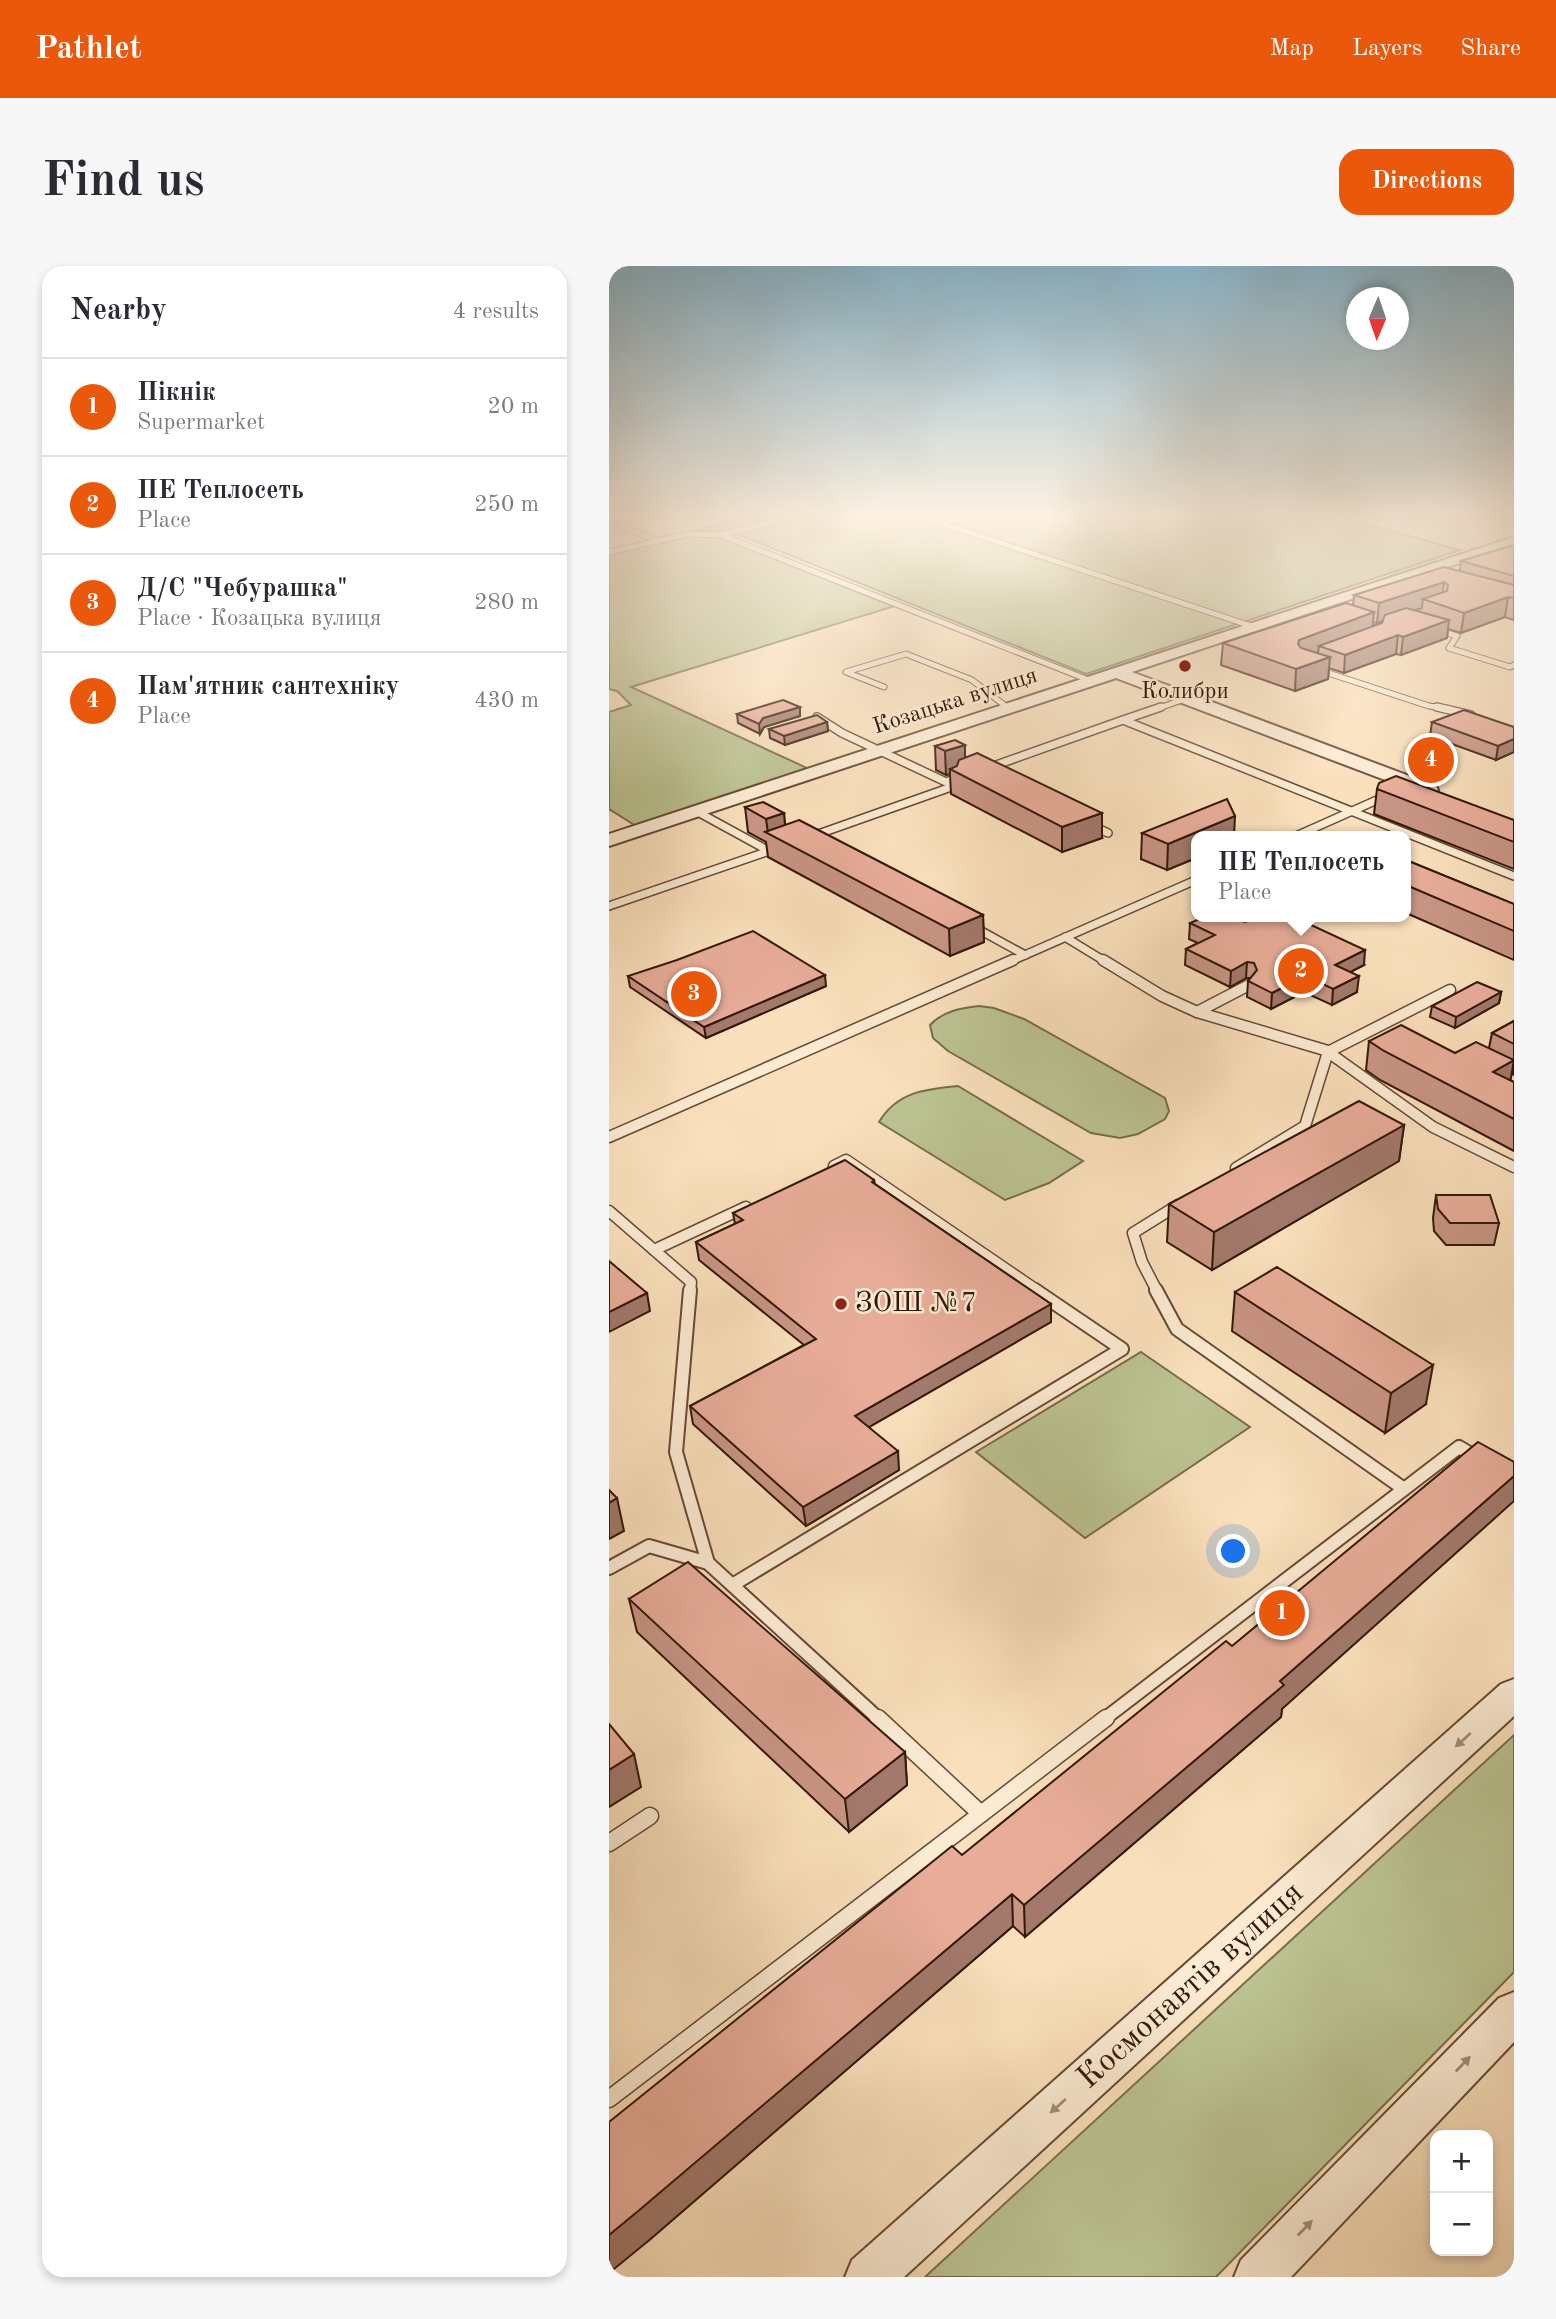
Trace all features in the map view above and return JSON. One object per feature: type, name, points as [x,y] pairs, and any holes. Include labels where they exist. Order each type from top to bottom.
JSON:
[{"type":"street","name":"Козацька вулиця","points":[[609,840],[1254,627],[1324,607]]},
{"type":"street","points":[[1116,672],[1407,787],[1450,797]]},
{"type":"street","name":"Космонавтів вулиця","points":[[869,2277],[1514,1695]]},
{"type":"street","points":[[1267,2274],[1514,2012]]},
{"type":"lane","points":[[903,607],[1091,681]]},
{"type":"lane","points":[[1193,607],[1254,627]]},
{"type":"lane","points":[[1431,628],[1457,636],[1449,648],[1510,667],[1514,665]]},
{"type":"lane","points":[[884,687],[846,672],[906,654],[972,680],[1008,708]]},
{"type":"lane","points":[[1301,665],[1429,706],[1453,709],[1475,716]]},
{"type":"lane","points":[[991,776],[979,771],[1185,699]]},
{"type":"lane","points":[[806,721],[819,716],[842,733],[954,786],[804,839],[820,844]]},
{"type":"lane","points":[[1123,720],[1403,831]]},
{"type":"lane","points":[[947,782],[968,774]]},
{"type":"lane","points":[[1309,831],[1390,795]]},
{"type":"lane","points":[[697,811],[769,851]]},
{"type":"lane","points":[[1084,821],[1108,833]]},
{"type":"lane","points":[[1411,834],[1514,876]]},
{"type":"lane","points":[[609,906],[781,847]]},
{"type":"lane","points":[[609,1137],[1191,882]]},
{"type":"lane","points":[[965,922],[1025,955]]},
{"type":"lane","points":[[1065,937],[1162,996],[1197,1012],[1226,1023],[1306,1041],[1328,1051],[1433,1127],[1514,1167]]},
{"type":"lane","points":[[1197,1012],[1249,985]]},
{"type":"lane","points":[[1222,1177],[1305,1126],[1328,1051],[1391,1022],[1450,990]]},
{"type":"lane","points":[[1391,1022],[1403,1028]]},
{"type":"lane","points":[[734,1584],[1122,1349],[846,1160],[822,1172]]},
{"type":"lane","points":[[1188,1198],[1133,1233],[1142,1262],[1177,1329],[1405,1489]]},
{"type":"lane","points":[[655,1250],[762,1200]]},
{"type":"lane","points":[[609,1211],[691,1282],[676,1452],[708,1563]]},
{"type":"lane","points":[[609,2099],[1459,1447],[1492,1467]]},
{"type":"lane","points":[[609,1568],[649,1546],[708,1563],[734,1584],[981,1814]]},
{"type":"lane","points":[[609,1843],[650,1816]]},
{"type":"green space","points":[[609,607],[892,607],[631,687],[807,768],[636,826],[609,809],[609,712],[631,705],[617,691],[609,689]]},
{"type":"green space","points":[[919,607],[1289,607],[1086,674]]},
{"type":"green space","points":[[979,1006],[994,1008],[1024,1019],[1165,1098],[1169,1111],[1165,1119],[1138,1134],[1120,1138],[1091,1133],[948,1051],[933,1038],[930,1025],[941,1016],[959,1009]]},
{"type":"green space","points":[[958,1086],[1083,1161],[1049,1183],[1005,1200],[879,1122],[894,1104],[903,1098],[923,1091]]},
{"type":"green space","points":[[1141,1352],[1250,1427],[1085,1538],[976,1452]]},
{"type":"green space","points":[[1514,1735],[1514,1972],[1216,2277],[925,2277]]},
{"type":"building","points":[[1334,607],[1358,607],[1374,612],[1299,640],[1301,648],[1330,657],[1296,669],[1223,643]]},
{"type":"building","points":[[1446,607],[1481,607],[1464,613]]},
{"type":"building","points":[[1406,608],[1449,620],[1345,655],[1319,646],[1382,623],[1385,615]]},
{"type":"building","points":[[783,700],[800,707],[763,718],[759,724],[737,714]]},
{"type":"building","points":[[1464,710],[1514,727],[1514,739],[1498,746],[1432,722]]},
{"type":"building","points":[[817,715],[827,722],[784,736],[769,729]]},
{"type":"building","points":[[955,740],[965,745],[945,751],[935,746]]},
{"type":"building","points":[[977,753],[1102,813],[1062,827],[950,769],[957,766],[959,760]]},
{"type":"building","points":[[1396,776],[1514,820],[1514,842],[1377,789],[1379,783]]},
{"type":"building","points":[[1227,799],[1235,816],[1199,831],[1191,831],[1191,834],[1168,844],[1142,833]]},
{"type":"building","points":[[763,802],[784,813],[766,819],[745,807]]},
{"type":"building","points":[[799,820],[983,915],[949,929],[765,832]]},
{"type":"building","points":[[1411,862],[1514,904],[1514,931],[1411,887]]},
{"type":"building","points":[[1305,922],[1365,950],[1335,965],[1359,976],[1333,989],[1306,976],[1272,993],[1248,981],[1257,970],[1254,963],[1247,962],[1231,971],[1186,949],[1215,935],[1190,923]]},
{"type":"building","points":[[753,931],[825,975],[704,1027],[628,976],[677,960]]},
{"type":"building","points":[[1477,982],[1501,992],[1456,1017],[1432,1006]]},
{"type":"building","points":[[1514,1021],[1514,1044],[1492,1033]]},
{"type":"building","points":[[1401,1025],[1455,1053],[1476,1042],[1514,1060],[1493,1072],[1514,1082],[1514,1119],[1369,1041]]},
{"type":"building","points":[[1359,1101],[1404,1125],[1214,1232],[1169,1204]]},
{"type":"building","points":[[845,1160],[874,1180],[872,1182],[1051,1304],[855,1416],[898,1451],[803,1507],[690,1406],[816,1339],[696,1242],[743,1220],[733,1213]]},
{"type":"building","points":[[1436,1195],[1490,1195],[1499,1223],[1450,1223],[1438,1209]]},
{"type":"building","points":[[609,1261],[647,1293],[609,1312]]},
{"type":"building","points":[[1277,1267],[1433,1365],[1391,1393],[1235,1292]]},
{"type":"building","points":[[1478,1442],[1514,1462],[1514,1476],[1280,1681],[1284,1685],[1024,1905],[1012,1894],[609,2235],[609,2122],[952,1846],[962,1855],[1226,1641],[1232,1646]]},
{"type":"building","points":[[609,1490],[617,1498],[609,1503]]},
{"type":"building","points":[[688,1562],[905,1752],[845,1799],[629,1599]]},
{"type":"building","points":[[609,1724],[634,1754],[609,1770]]},
{"type":"place","name":"Колибри","points":[[1185,666]]},
{"type":"place","name":"Пам'ятник сантехніку","points":[[1431,760]]},
{"type":"place","name":"ПЕ Теплосеть","points":[[1301,971]]},
{"type":"place","name":"Д/С \"Чебурашка\"","points":[[694,994]]},
{"type":"place","name":"ЗОШ №7","points":[[841,1304]]},
{"type":"place","name":"Пікнік","points":[[1282,1613]]}]
